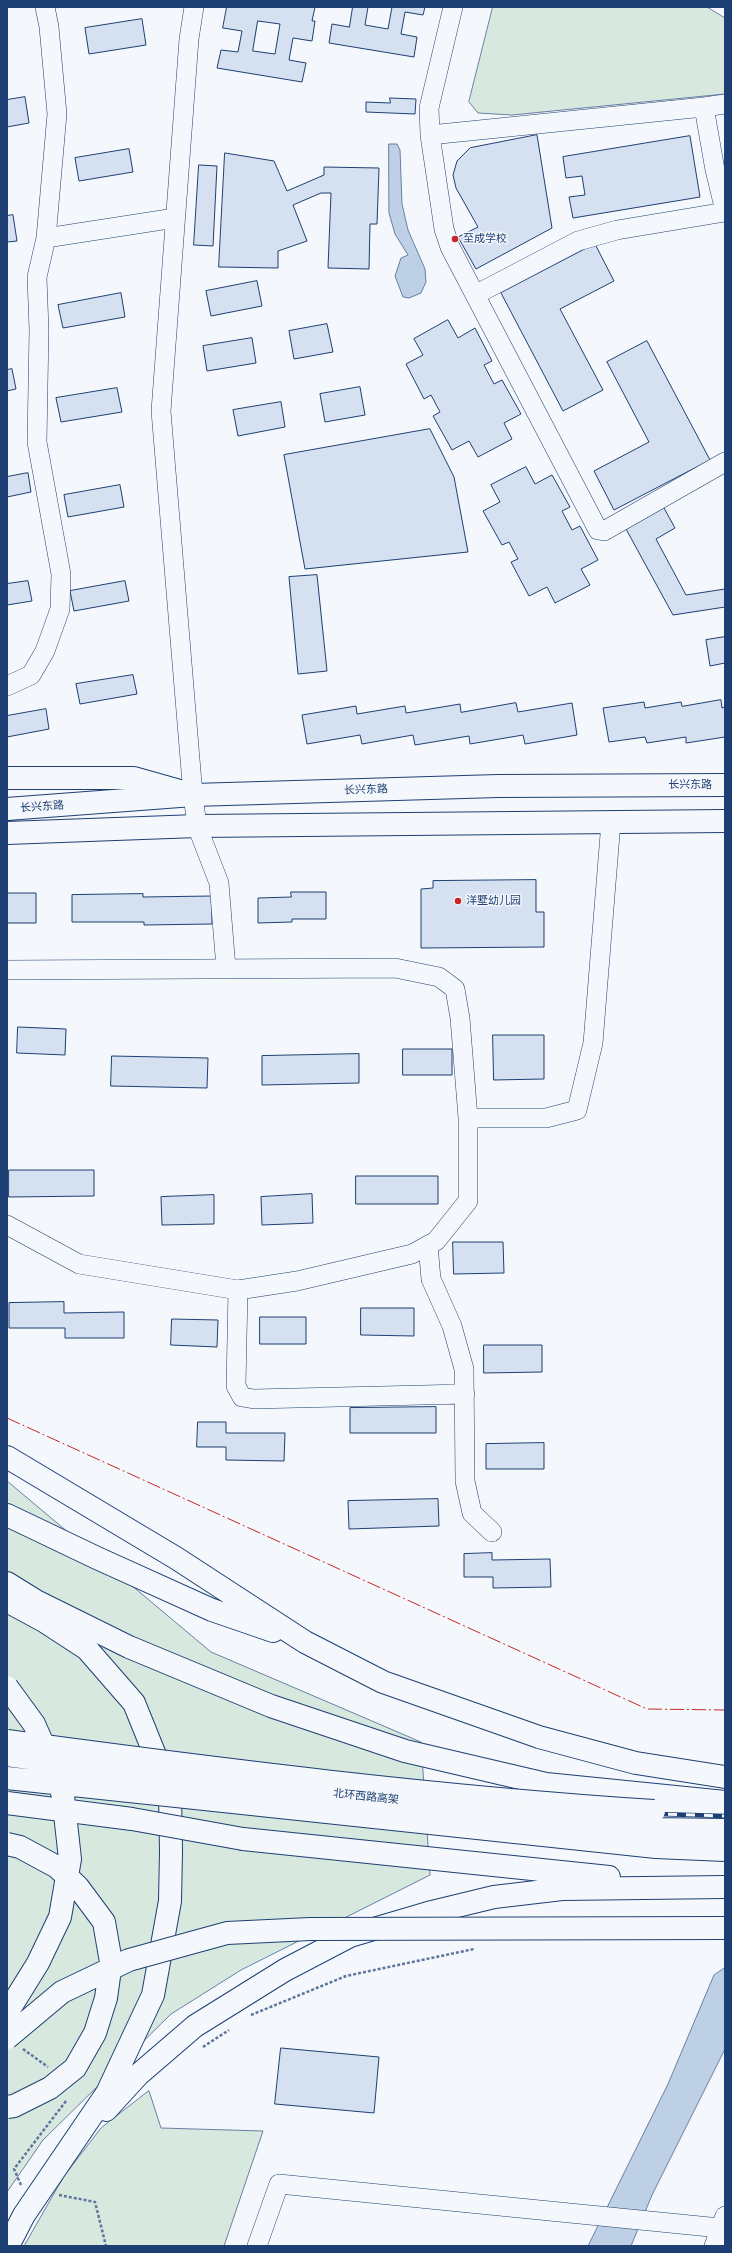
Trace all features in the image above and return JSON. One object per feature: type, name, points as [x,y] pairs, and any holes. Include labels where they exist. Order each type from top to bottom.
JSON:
[{"type":"main road","points":[[7,778],[134,778],[193,795]]},
{"type":"main road","name":"长兴东路","points":[[7,809],[193,795],[498,786],[725,785]]},
{"type":"main road","points":[[7,833],[197,826],[725,821]]},
{"type":"main road","points":[[7,1457],[176,1558],[305,1642],[383,1682],[539,1738],[636,1763],[725,1777]]},
{"type":"main road","points":[[7,1515],[212,1610],[305,1642]]},
{"type":"main road","points":[[7,1583],[36,1601],[129,1647],[271,1706],[405,1751],[546,1784],[725,1802]]},
{"type":"main road","points":[[7,1602],[44,1621],[87,1649],[134,1703],[170,1792],[170,1901],[153,1995],[107,2093],[24,2215],[8,2246]]},
{"type":"main road","points":[[7,1687],[34,1724],[55,1772],[63,1796],[70,1859],[60,1916],[38,1963],[7,2013]]},
{"type":"main road","points":[[7,1741],[146,1760],[544,1804],[725,1814]]},
{"type":"main road","name":"北环西路高架","points":[[7,1755],[118,1770],[654,1829],[725,1830]]},
{"type":"main road","name":"北环西路高架","points":[[7,1778],[656,1847],[725,1850]]},
{"type":"main road","points":[[7,1803],[132,1819],[243,1839],[725,1887]]},
{"type":"main road","points":[[7,1844],[20,1847],[57,1867],[78,1887],[104,1922],[111,1962],[106,1998],[95,2033],[75,2068],[50,2088],[14,2106],[7,2107]]},
{"type":"main road","points":[[69,2149],[138,2075],[195,2026],[285,1970],[350,1936],[428,1913],[494,1897],[562,1889],[703,1886]]},
{"type":"main road","points":[[7,2038],[62,1992],[129,1960],[227,1933],[318,1929],[725,1928]]},
{"type":"street","points":[[7,686],[31,675],[45,651],[60,609],[61,574],[37,442],[39,330],[37,278],[46,238],[57,114],[49,27],[45,7]]},
{"type":"street","points":[[194,7],[189,39],[161,411],[193,795],[197,826],[219,883],[226,968]]},
{"type":"street","points":[[453,7],[429,108],[430,135],[444,229],[450,247],[598,530],[604,531],[725,462]]},
{"type":"street","points":[[430,135],[725,104]]},
{"type":"street","points":[[475,295],[578,241],[617,230],[725,211],[715,170],[704,107]]},
{"type":"street","points":[[46,238],[175,218]]},
{"type":"street","points":[[468,1118],[546,1118],[577,1110],[593,1043],[612,822]]},
{"type":"street","points":[[7,970],[395,968],[439,977],[455,990],[460,1018],[468,1118],[468,1201],[436,1241],[412,1254],[297,1281],[238,1290],[79,1264],[7,1225]]},
{"type":"street","points":[[428,1245],[431,1279],[452,1326],[464,1369],[465,1481],[472,1513],[492,1532]]},
{"type":"street","points":[[238,1290],[236,1386],[242,1397],[254,1399],[465,1394]]},
{"type":"street","points":[[257,2246],[279,2184],[646,2221],[723,2222],[714,2246]]},
{"type":"path","points":[[245,2019],[346,1976],[477,1948]]},
{"type":"path","points":[[199,2049],[232,2028]]},
{"type":"path","points":[[57,2194],[95,2202],[106,2246]]},
{"type":"shaded area","points":[[493,7],[707,7],[725,18],[725,94],[512,115],[478,113],[469,102]]},
{"type":"shaded area","points":[[7,1481],[211,1652],[421,1742],[430,1875],[241,1970],[171,2014],[43,2140],[7,2192]]},
{"type":"shaded area","points":[[149,2091],[161,2128],[263,2131],[224,2246],[24,2246],[64,2176],[101,2128]]},
{"type":"water","points":[[389,144],[397,144],[400,150],[402,204],[408,230],[425,269],[426,282],[421,293],[409,298],[403,297],[395,276],[401,258],[408,255],[395,234],[389,213]]},
{"type":"water","points":[[725,1968],[725,2049],[652,2195],[631,2246],[588,2246],[668,2084],[714,1975]]},
{"type":"building","points":[[227,7],[315,7],[312,21],[315,21],[312,41],[293,38],[289,60],[306,63],[302,82],[217,68],[221,50],[238,52],[242,31],[223,28]],"holes":[[[258,21],[280,24],[275,54],[253,51]]]},
{"type":"building","points":[[353,7],[368,7],[365,25],[388,29],[392,7],[425,7],[423,15],[405,12],[401,34],[417,37],[414,57],[329,43],[332,24],[349,27]]},
{"type":"building","points":[[142,19],[146,45],[89,54],[85,28]]},
{"type":"building","points":[[25,97],[29,123],[7,127],[7,100]]},
{"type":"building","points":[[390,98],[416,99],[415,114],[366,112],[366,102],[390,103]]},
{"type":"building","points":[[537,135],[552,228],[476,269],[458,237],[478,227],[456,188],[453,175],[457,161],[470,148]]},
{"type":"building","points":[[690,136],[700,197],[573,218],[569,197],[585,195],[582,176],[566,178],[563,157]]},
{"type":"building","points":[[129,149],[133,172],[79,181],[75,158]]},
{"type":"building","points":[[225,153],[274,161],[287,191],[324,175],[324,167],[379,168],[377,224],[370,224],[369,269],[328,268],[331,193],[321,193],[293,205],[307,241],[278,251],[278,268],[219,267]]},
{"type":"building","points":[[199,165],[217,166],[213,246],[194,245]]},
{"type":"building","points":[[13,215],[17,241],[7,242],[7,216]]},
{"type":"building","points":[[595,244],[614,281],[560,309],[603,390],[563,411],[501,293]]},
{"type":"building","points":[[257,281],[262,306],[211,316],[206,291]]},
{"type":"building","points":[[121,293],[125,317],[63,328],[58,305]]},
{"type":"building","points":[[448,320],[458,338],[475,328],[492,361],[484,365],[494,384],[502,380],[521,414],[504,423],[512,439],[478,457],[469,441],[452,450],[433,416],[440,412],[431,395],[424,399],[406,364],[423,355],[414,339]]},
{"type":"building","points":[[327,324],[333,352],[294,359],[289,331]]},
{"type":"building","points":[[252,338],[256,363],[207,371],[203,346]]},
{"type":"building","points":[[647,341],[710,460],[614,510],[594,471],[649,442],[607,362]]},
{"type":"building","points":[[12,369],[16,389],[7,391],[7,370]]},
{"type":"building","points":[[360,387],[365,415],[325,422],[320,394]]},
{"type":"building","points":[[117,388],[122,412],[61,422],[56,398]]},
{"type":"building","points":[[281,402],[285,427],[238,436],[233,410]]},
{"type":"building","points":[[430,429],[454,477],[468,552],[305,569],[284,455]]},
{"type":"building","points":[[526,467],[535,484],[552,475],[570,507],[562,511],[572,530],[580,526],[598,560],[581,569],[590,585],[555,603],[547,587],[529,596],[511,562],[518,559],[509,542],[502,545],[483,511],[500,502],[491,485]]},
{"type":"building","points":[[28,473],[31,492],[7,497],[7,477]]},
{"type":"building","points":[[120,485],[124,507],[68,517],[64,495]]},
{"type":"building","points":[[664,508],[675,528],[656,539],[686,595],[725,589],[725,607],[673,615],[626,529]]},
{"type":"building","points":[[317,575],[327,671],[298,674],[289,577]]},
{"type":"building","points":[[28,581],[32,601],[7,605],[7,584]]},
{"type":"building","points":[[125,581],[129,601],[74,611],[70,591]]},
{"type":"building","points":[[725,637],[725,663],[710,666],[706,640]]},
{"type":"building","points":[[133,675],[137,694],[80,704],[76,684]]},
{"type":"building","points":[[721,700],[722,708],[725,707],[725,737],[686,743],[686,737],[647,743],[645,737],[609,742],[603,708],[644,702],[645,708],[681,702],[682,706]]},
{"type":"building","points":[[516,703],[518,712],[572,703],[577,735],[525,744],[523,735],[470,744],[469,736],[415,745],[413,735],[362,744],[360,735],[307,744],[302,715],[356,706],[357,714],[405,706],[406,713],[460,704],[461,712]]},
{"type":"building","points":[[46,709],[49,729],[7,737],[7,716]]},
{"type":"building","points":[[536,880],[536,912],[544,912],[544,947],[421,948],[421,889],[433,888],[433,881]]},
{"type":"building","points":[[291,892],[326,892],[326,919],[292,919],[292,922],[258,923],[258,898],[291,897]]},
{"type":"building","points":[[7,893],[36,893],[36,923],[7,923]]},
{"type":"building","points":[[143,894],[143,897],[212,896],[212,924],[144,925],[144,922],[72,922],[72,895]]},
{"type":"building","points":[[18,1027],[66,1029],[65,1055],[17,1053]]},
{"type":"building","points":[[493,1035],[544,1035],[544,1079],[494,1080]]},
{"type":"building","points":[[403,1049],[452,1049],[452,1075],[403,1075]]},
{"type":"building","points":[[359,1054],[359,1083],[262,1085],[262,1056]]},
{"type":"building","points":[[112,1056],[208,1058],[207,1088],[111,1086]]},
{"type":"building","points":[[9,1170],[94,1170],[94,1196],[9,1197]]},
{"type":"building","points":[[356,1176],[438,1176],[438,1204],[356,1204]]},
{"type":"building","points":[[312,1194],[313,1223],[262,1225],[261,1197]]},
{"type":"building","points":[[214,1195],[214,1224],[162,1225],[161,1197]]},
{"type":"building","points":[[453,1242],[503,1242],[504,1273],[454,1274]]},
{"type":"building","points":[[64,1302],[64,1313],[124,1312],[124,1338],[65,1338],[65,1328],[9,1328],[9,1303]]},
{"type":"building","points":[[361,1308],[414,1308],[414,1336],[361,1335]]},
{"type":"building","points":[[260,1317],[306,1317],[306,1344],[260,1344]]},
{"type":"building","points":[[172,1319],[218,1320],[217,1347],[171,1345]]},
{"type":"building","points":[[484,1345],[542,1345],[542,1372],[484,1373]]},
{"type":"building","points":[[436,1407],[436,1433],[350,1433],[350,1408]]},
{"type":"building","points":[[198,1422],[226,1422],[226,1433],[285,1433],[284,1461],[226,1460],[226,1447],[197,1447]]},
{"type":"building","points":[[544,1443],[544,1469],[486,1469],[486,1444]]},
{"type":"building","points":[[438,1499],[439,1526],[349,1529],[348,1501]]},
{"type":"building","points":[[492,1553],[492,1560],[550,1559],[551,1587],[493,1588],[493,1577],[464,1577],[464,1554]]},
{"type":"building","points":[[281,2048],[379,2057],[374,2113],[275,2104]]},
{"type":"railway","points":[[7,1733],[658,1814],[725,1816]]},
{"type":"railway","points":[[7,1762],[655,1834],[725,1837]]},
{"type":"power","points":[[7,1418],[647,1709],[725,1710]]},
{"type":"place","name":"至成学校","points":[[455,239]]},
{"type":"place","name":"洋墅幼儿园","points":[[458,901]]}]
